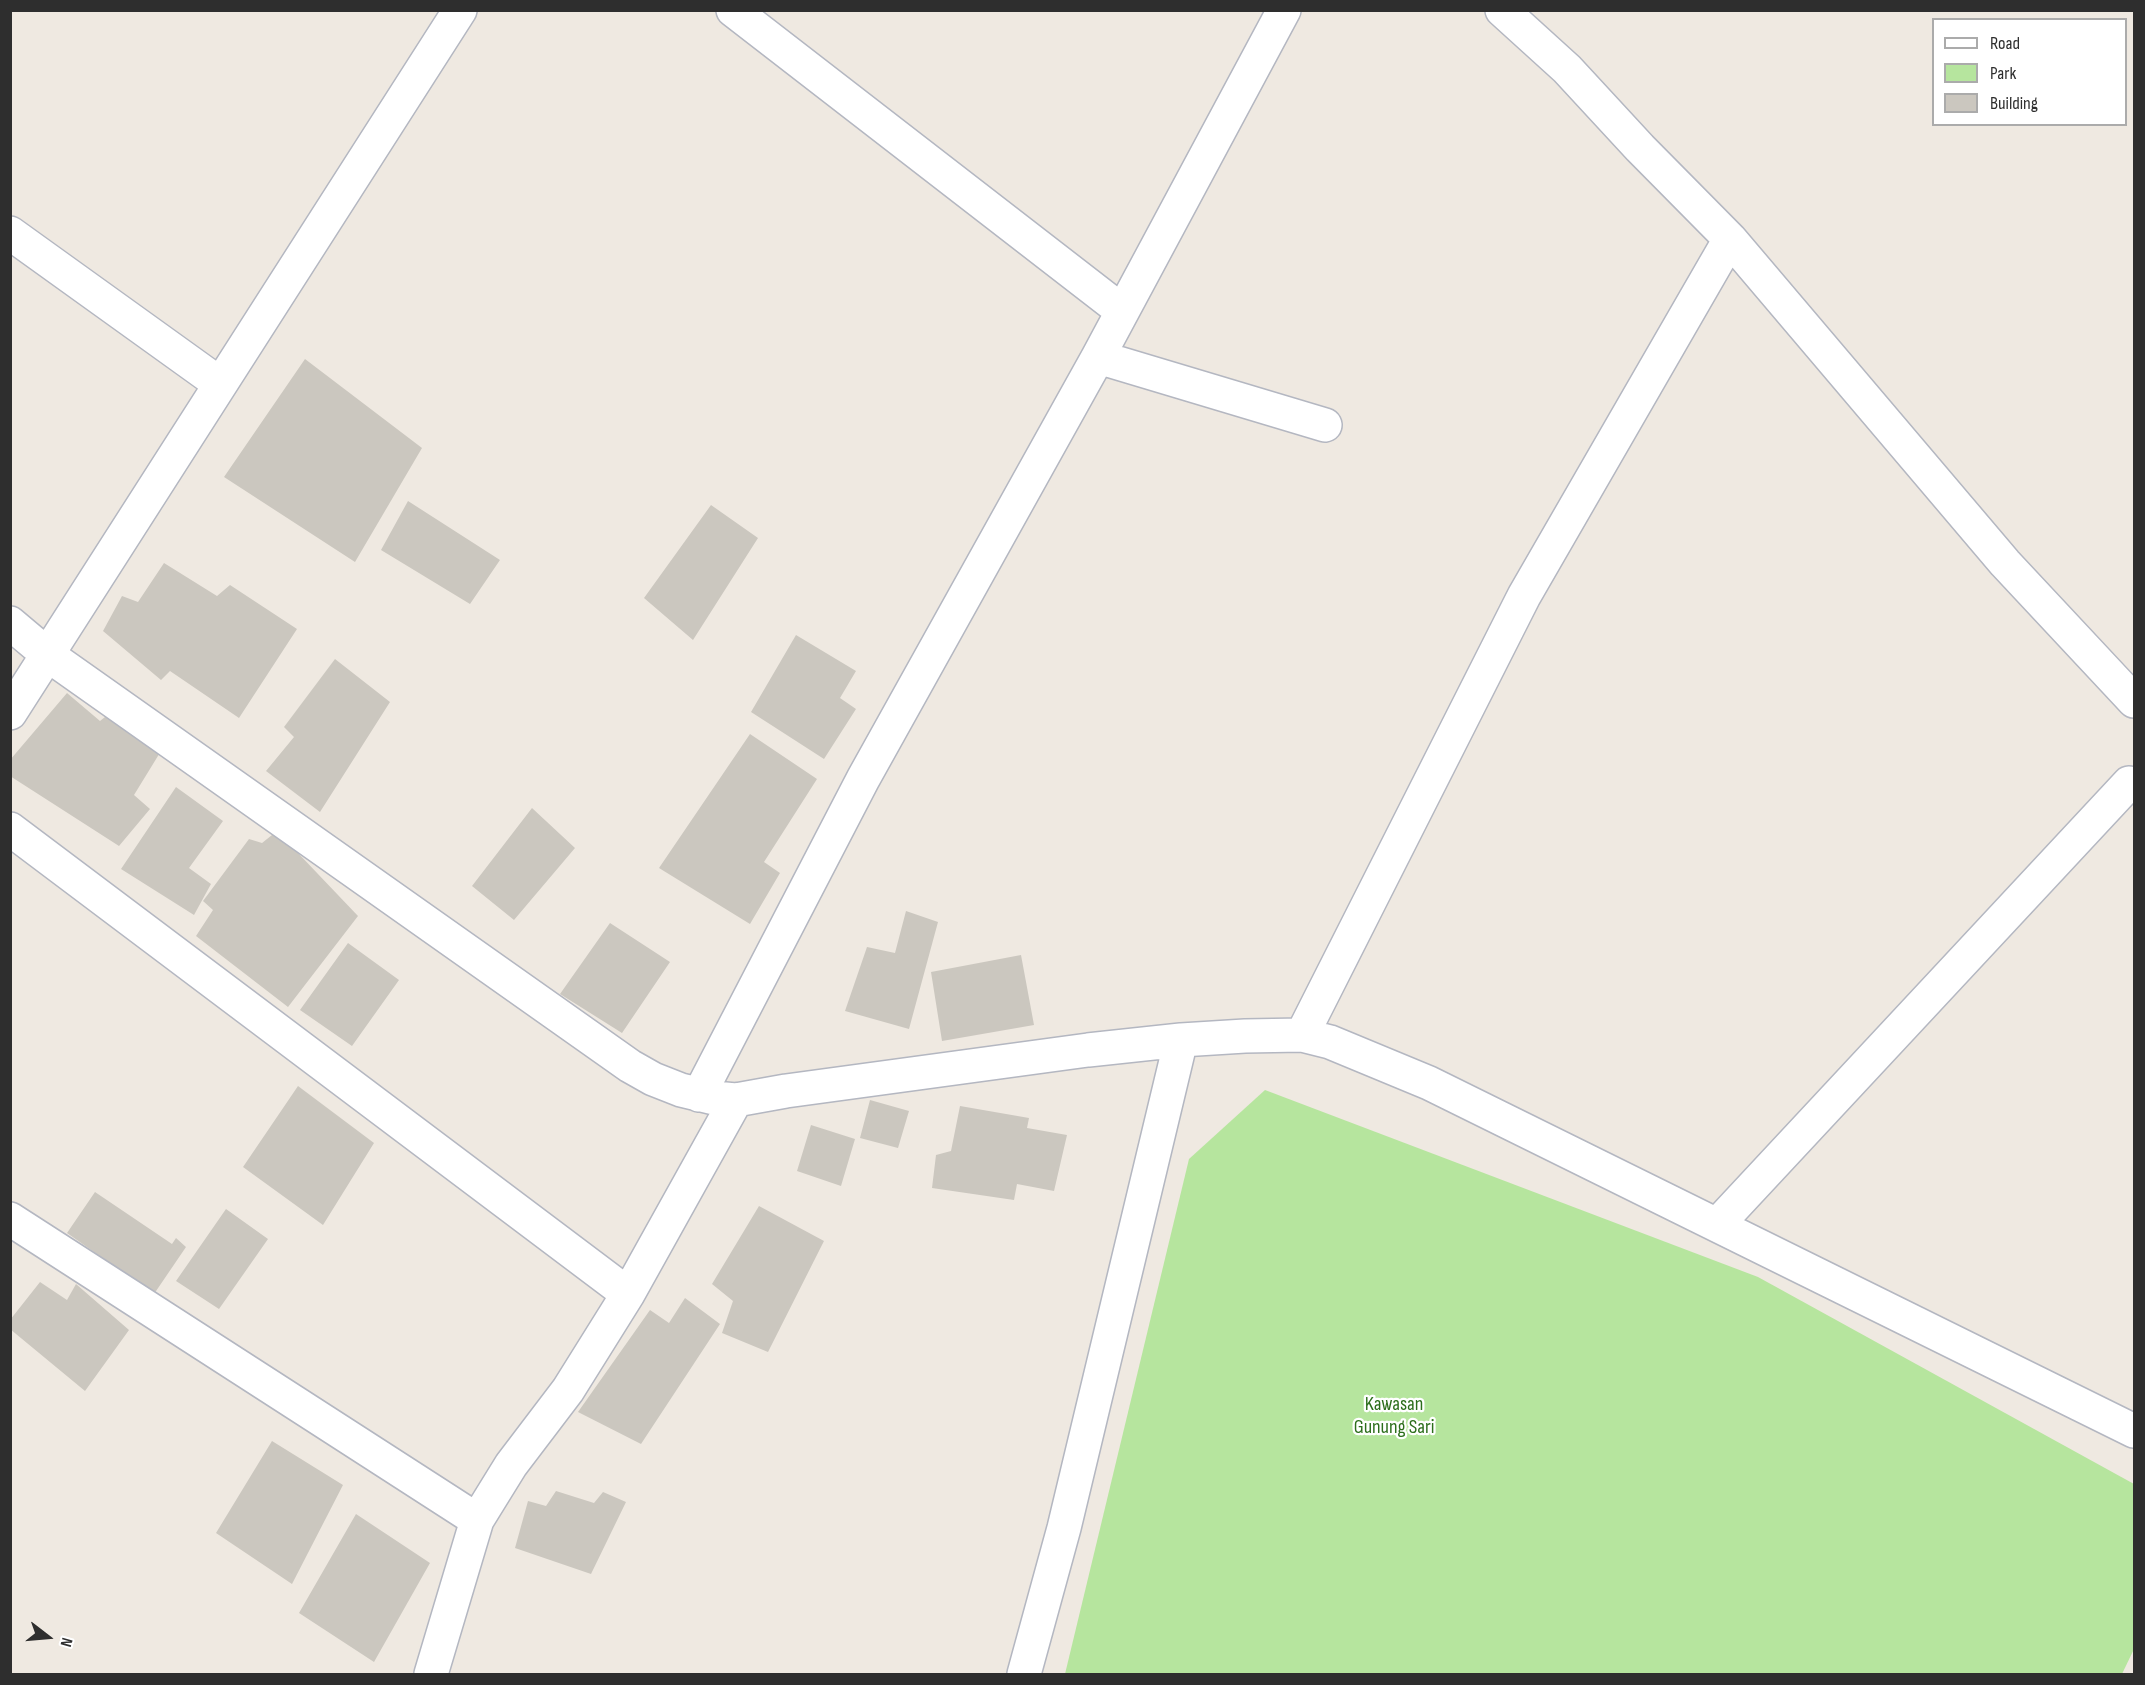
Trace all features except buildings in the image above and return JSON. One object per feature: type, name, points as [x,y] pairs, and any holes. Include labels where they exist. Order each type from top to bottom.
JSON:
[{"type":"street","points":[[10,713],[460,10]]},
{"type":"street","points":[[733,10],[1122,310]]},
{"type":"street","points":[[699,1095],[863,779],[1098,357],[1284,10]]},
{"type":"street","points":[[1502,10],[1567,69],[1640,148],[1730,239],[2004,563],[2134,701]]},
{"type":"street","points":[[10,233],[220,384]]},
{"type":"street","points":[[1302,1035],[1524,596],[1730,239]]},
{"type":"street","points":[[1098,357],[1325,425]]},
{"type":"street","points":[[10,622],[48,655],[630,1066],[653,1079],[699,1095],[736,1100],[1077,1052],[1181,1040],[1302,1035],[1330,1042],[1429,1083],[2134,1431]]},
{"type":"street","points":[[1717,1225],[2128,783]]},
{"type":"street","points":[[10,830],[628,1294]]},
{"type":"street","points":[[1024,1674],[1064,1528],[1181,1040]]},
{"type":"street","points":[[431,1674],[477,1520],[511,1465],[568,1390],[628,1294],[736,1100]]},
{"type":"street","points":[[10,1219],[477,1520]]},
{"type":"green space","name":"Kawasan Gunung Sari","points":[[1265,1090],[1758,1277],[2134,1484],[2134,1649],[2122,1674],[1065,1674],[1189,1159]]}]
